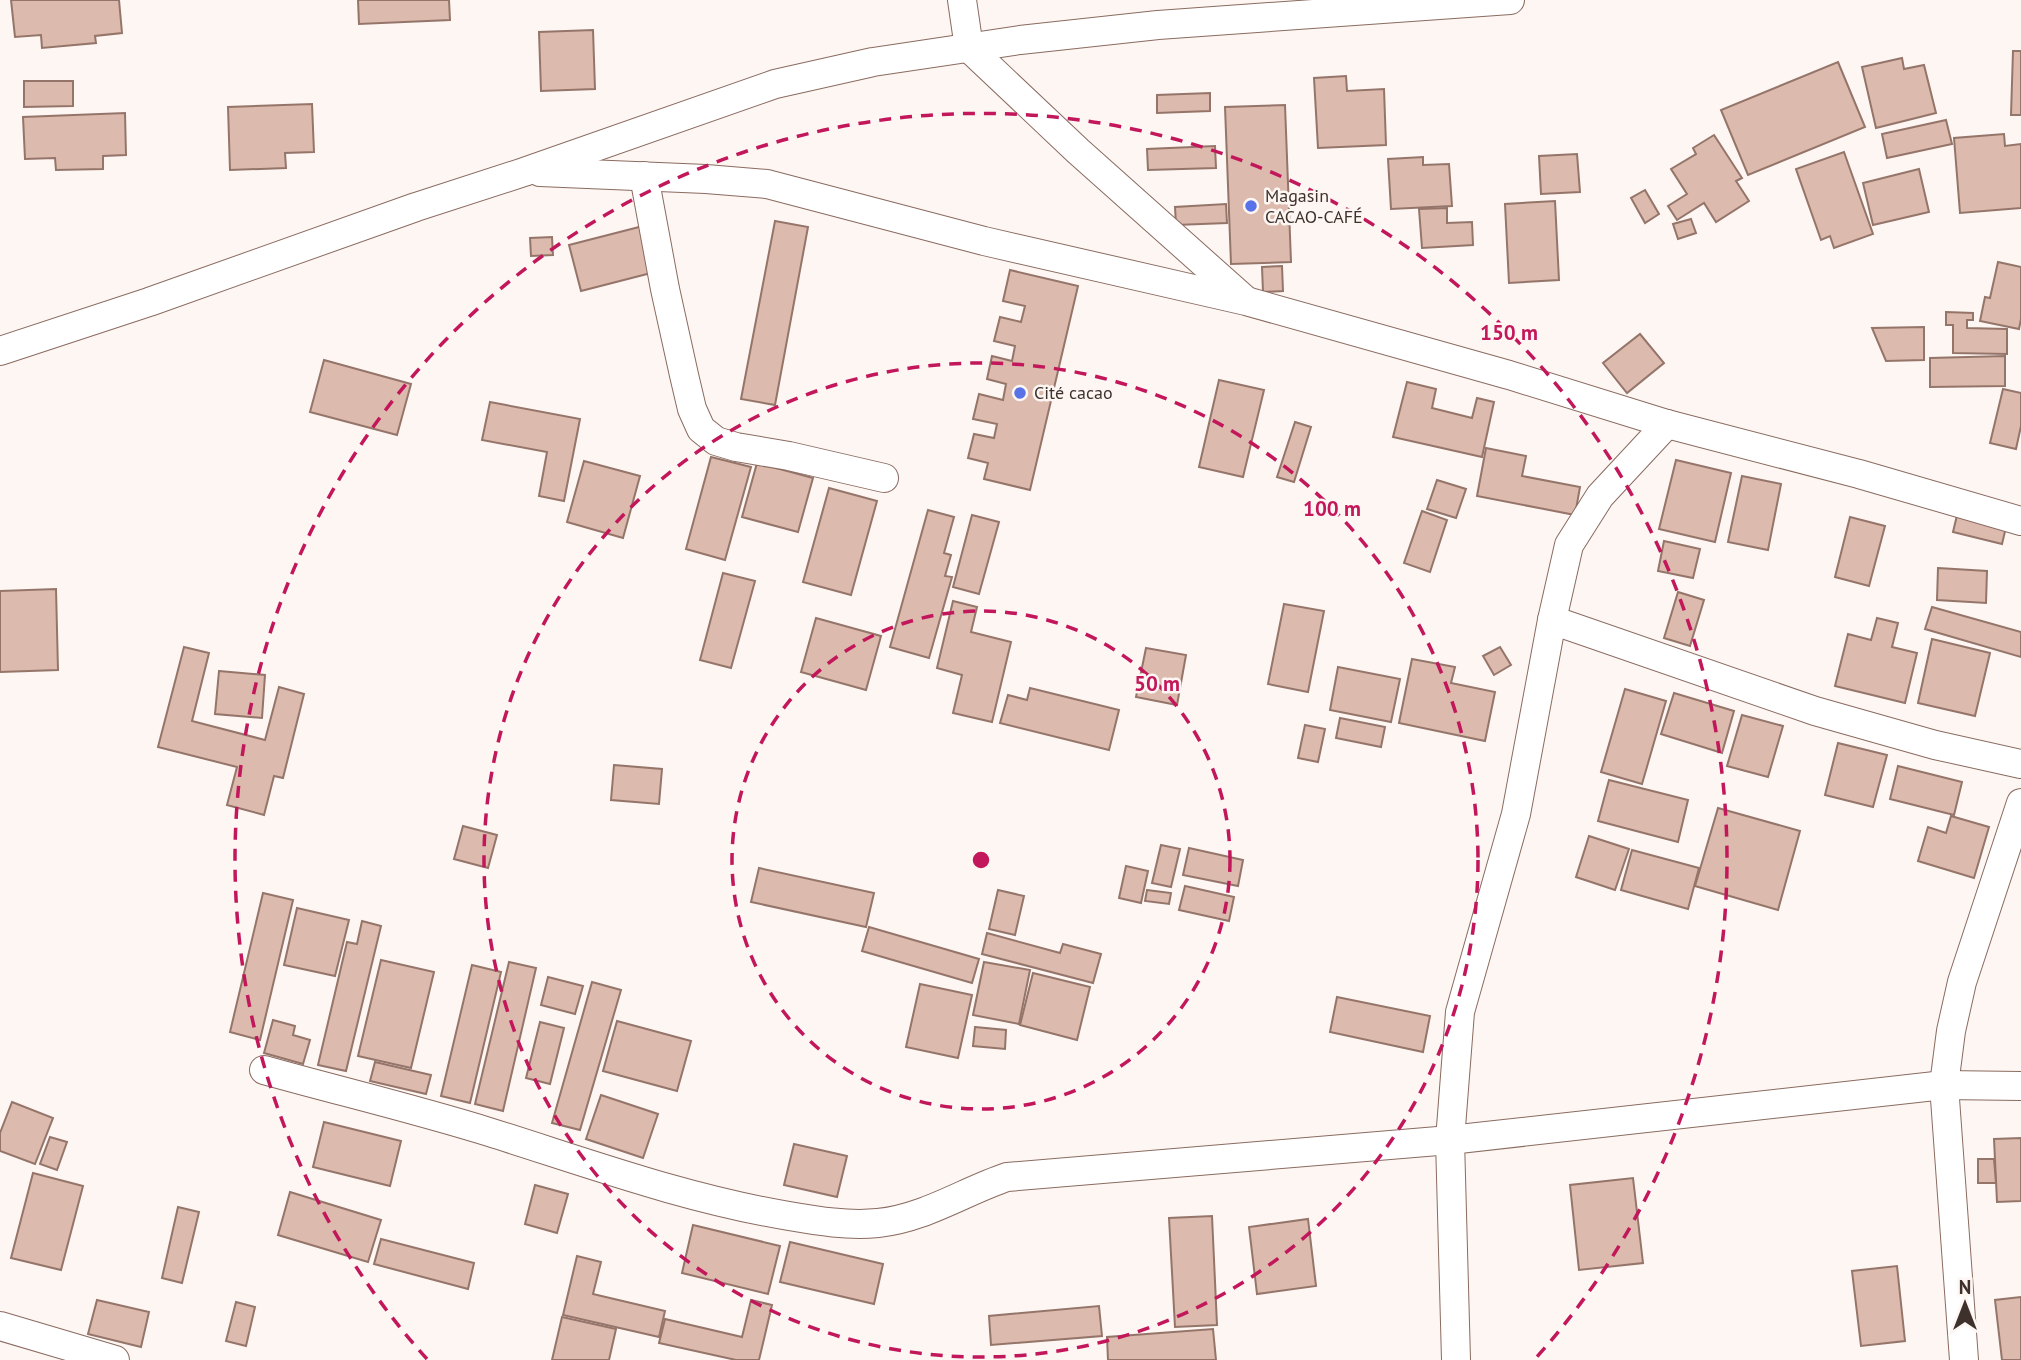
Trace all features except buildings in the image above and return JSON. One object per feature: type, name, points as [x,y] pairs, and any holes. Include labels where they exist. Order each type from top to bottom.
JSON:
[{"type":"street","points":[[962,0],[969,48],[1078,151],[1247,301]]},
{"type":"street","points":[[0,351],[149,302],[775,84],[873,62],[1020,40],[1158,25],[1510,0]]},
{"type":"street","points":[[524,172],[767,184],[984,241],[1247,301],[1667,424],[1859,474],[2021,521]]},
{"type":"street","points":[[644,176],[684,375],[692,409],[701,429],[716,441],[736,447],[884,478]]},
{"type":"street","points":[[1455,1360],[1450,1140],[1460,1012],[1516,814],[1552,620],[1569,545],[1600,496],[1667,424]]},
{"type":"street","points":[[1552,620],[1815,711],[1935,746],[2021,764]]},
{"type":"street","points":[[1964,1360],[1944,1085],[1951,1031],[1962,982],[2021,803]]},
{"type":"street","points":[[264,1070],[486,1131],[615,1173],[735,1206],[835,1223],[879,1223],[908,1217],[1007,1177],[1450,1140],[1944,1085],[2021,1086]]},
{"type":"street","points":[[0,1326],[115,1360]]},
{"type":"place","name":"Magasin CACAO-CAFÉ","points":[[1251,206]]},
{"type":"place","name":"Cité cacao","points":[[1020,393]]}]
